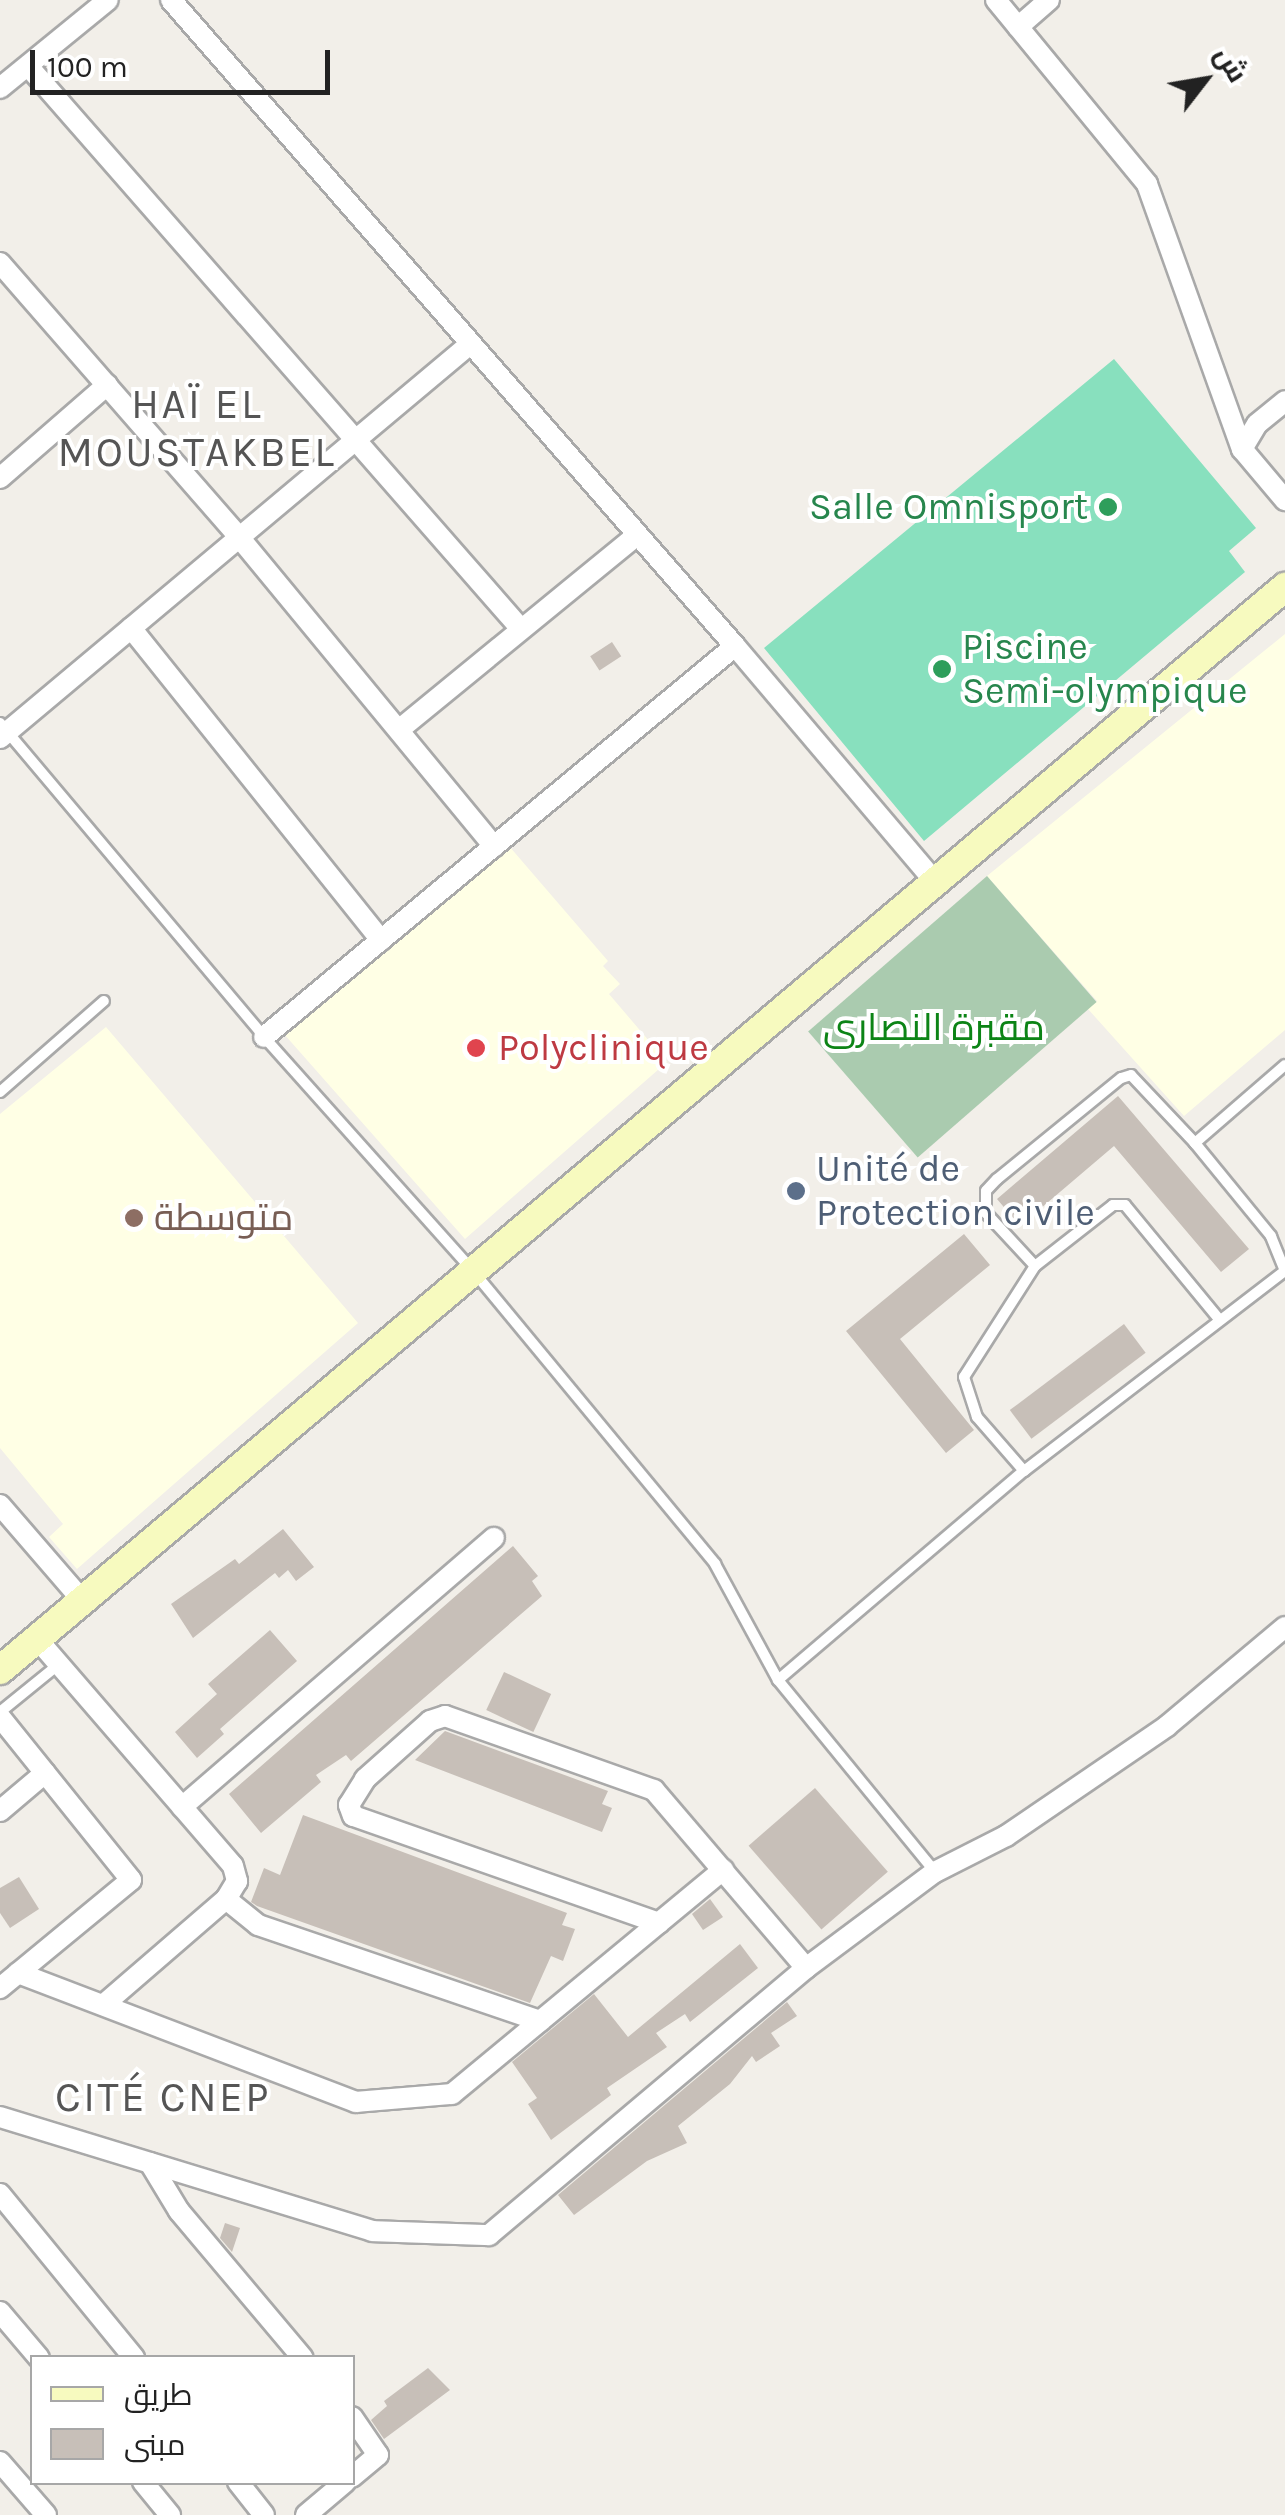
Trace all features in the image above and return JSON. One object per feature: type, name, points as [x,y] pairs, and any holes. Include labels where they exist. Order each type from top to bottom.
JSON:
[{"type":"main road","points":[[0,1670],[1283,592]]},
{"type":"street","points":[[0,88],[108,0]]},
{"type":"street","points":[[171,0],[936,882]]},
{"type":"street","points":[[996,0],[1147,184],[1242,449],[1285,500]]},
{"type":"street","points":[[1018,28],[1049,0]]},
{"type":"street","points":[[28,66],[521,630]]},
{"type":"street","points":[[4,276],[240,537],[494,846]]},
{"type":"street","points":[[2,731],[469,346]]},
{"type":"street","points":[[0,478],[106,385]]},
{"type":"street","points":[[1242,449],[1257,424],[1285,401]]},
{"type":"street","points":[[400,729],[637,535]]},
{"type":"street","points":[[131,628],[380,940]]},
{"type":"street","points":[[264,1037],[734,646]]},
{"type":"street","points":[[0,1506],[9,1532],[82,1601]]},
{"type":"street","points":[[182,1806],[494,1538]]},
{"type":"street","points":[[0,2117],[372,2230],[490,2234],[806,1968],[935,1872],[1006,1836],[1167,1726],[1285,1627]]},
{"type":"street","points":[[38,1640],[233,1866],[237,1881],[226,1899],[103,2005]]},
{"type":"street","points":[[0,1715],[131,1880],[0,1988]]},
{"type":"street","points":[[659,1923],[353,1816],[349,1805],[365,1780],[430,1721],[445,1716],[654,1790],[806,1968]]},
{"type":"street","points":[[0,1811],[45,1773]]},
{"type":"street","points":[[18,1973],[356,2102],[452,2094],[723,1870]]},
{"type":"street","points":[[226,1899],[258,1925],[540,2021]]},
{"type":"street","points":[[150,2163],[179,2210],[300,2355]]},
{"type":"street","points":[[0,2194],[132,2355]]},
{"type":"street","points":[[0,2312],[36,2355]]},
{"type":"street","points":[[355,2421],[378,2455],[355,2474]]},
{"type":"street","points":[[0,2462],[46,2515]]},
{"type":"street","points":[[145,2485],[170,2515]]},
{"type":"street","points":[[240,2485],[264,2515]]},
{"type":"street","points":[[306,2515],[341,2485]]},
{"type":"lane","points":[[2,731],[264,1037],[474,1271],[714,1564],[778,1680],[935,1872]]},
{"type":"lane","points":[[0,1092],[104,1001]]},
{"type":"lane","points":[[1195,1143],[1285,1065]]},
{"type":"lane","points":[[778,1680],[1024,1470],[1284,1270],[1270,1236],[1195,1143],[1131,1075],[1122,1078],[986,1190],[986,1212],[1035,1266]]},
{"type":"lane","points":[[1024,1470],[978,1417],[964,1376],[1035,1266],[1113,1205],[1125,1205],[1219,1319]]},
{"type":"lane","points":[[0,1715],[59,1664]]},
{"type":"shaded area","points":[[1285,634],[1285,1030],[1184,1116],[1088,1009],[1097,1001],[987,876]]},
{"type":"shaded area","name":"Polyclinique","points":[[509,846],[608,961],[603,966],[620,984],[609,994],[667,1062],[465,1239],[284,1034]]},
{"type":"shaded area","name":"متوسطة","points":[[106,1027],[358,1323],[77,1569],[49,1537],[63,1524],[0,1448],[0,1114]]},
{"type":"green space","points":[[1114,359],[1256,528],[1229,551],[1245,572],[924,841],[764,648]]},
{"type":"green space","name":"مقبرة النصارى","points":[[987,876],[1097,1002],[918,1158],[808,1031]]},
{"type":"building","points":[[612,642],[621,656],[599,670],[590,656]]},
{"type":"building","points":[[1118,1096],[1249,1249],[1221,1272],[1114,1146],[1020,1226],[997,1199]]},
{"type":"building","points":[[964,1234],[990,1265],[900,1339],[974,1430],[946,1453],[846,1331]]},
{"type":"building","points":[[1124,1324],[1146,1353],[1031,1439],[1010,1410]]},
{"type":"building","points":[[283,1529],[314,1567],[296,1581],[288,1570],[279,1578],[275,1573],[193,1638],[171,1604],[235,1559],[239,1564]]},
{"type":"building","points":[[513,1546],[538,1576],[532,1581],[542,1596],[351,1761],[346,1755],[316,1775],[321,1782],[261,1833],[229,1794]]},
{"type":"building","points":[[270,1630],[297,1661],[220,1729],[224,1734],[197,1758],[175,1732],[217,1694],[208,1684]]},
{"type":"building","points":[[504,1672],[551,1694],[533,1732],[486,1710]]},
{"type":"building","points":[[445,1731],[608,1791],[602,1804],[612,1808],[602,1832],[415,1760]]},
{"type":"building","points":[[815,1788],[888,1872],[821,1930],[749,1846]]},
{"type":"building","points":[[303,1815],[567,1913],[562,1925],[575,1929],[563,1961],[551,1956],[530,2003],[257,1906],[251,1902],[264,1868],[280,1875]]},
{"type":"building","points":[[19,1877],[39,1909],[10,1928],[0,1913],[0,1888]]},
{"type":"building","points":[[710,1899],[723,1917],[703,1930],[692,1914]]},
{"type":"building","points":[[740,1944],[758,1968],[690,2022],[685,2014],[656,2033],[667,2047],[607,2088],[611,2095],[551,2140],[528,2104],[537,2098],[512,2062],[594,1994],[628,2037]]},
{"type":"building","points":[[787,2002],[797,2016],[771,2033],[780,2046],[756,2062],[752,2056],[730,2084],[678,2126],[687,2143],[647,2161],[574,2215],[558,2195]]},
{"type":"building","points":[[225,2223],[240,2228],[232,2252],[220,2238]]},
{"type":"building","points":[[428,2368],[450,2390],[384,2439],[371,2420],[387,2406],[384,2401]]},
{"type":"place","name":"Salle Omnisport","points":[[1108,507]]},
{"type":"place","name":"Piscine Semi-olympique","points":[[942,669]]},
{"type":"place","name":"Polyclinique","points":[[476,1048]]},
{"type":"place","name":"Unité de Protection civile","points":[[796,1191]]},
{"type":"place","name":"متوسطة","points":[[134,1218]]},
{"type":"district","name":"HAÏ EL MOUSTAKBEL","points":[[197,428]]},
{"type":"district","name":"CITÉ CNEP","points":[[163,2097]]}]
